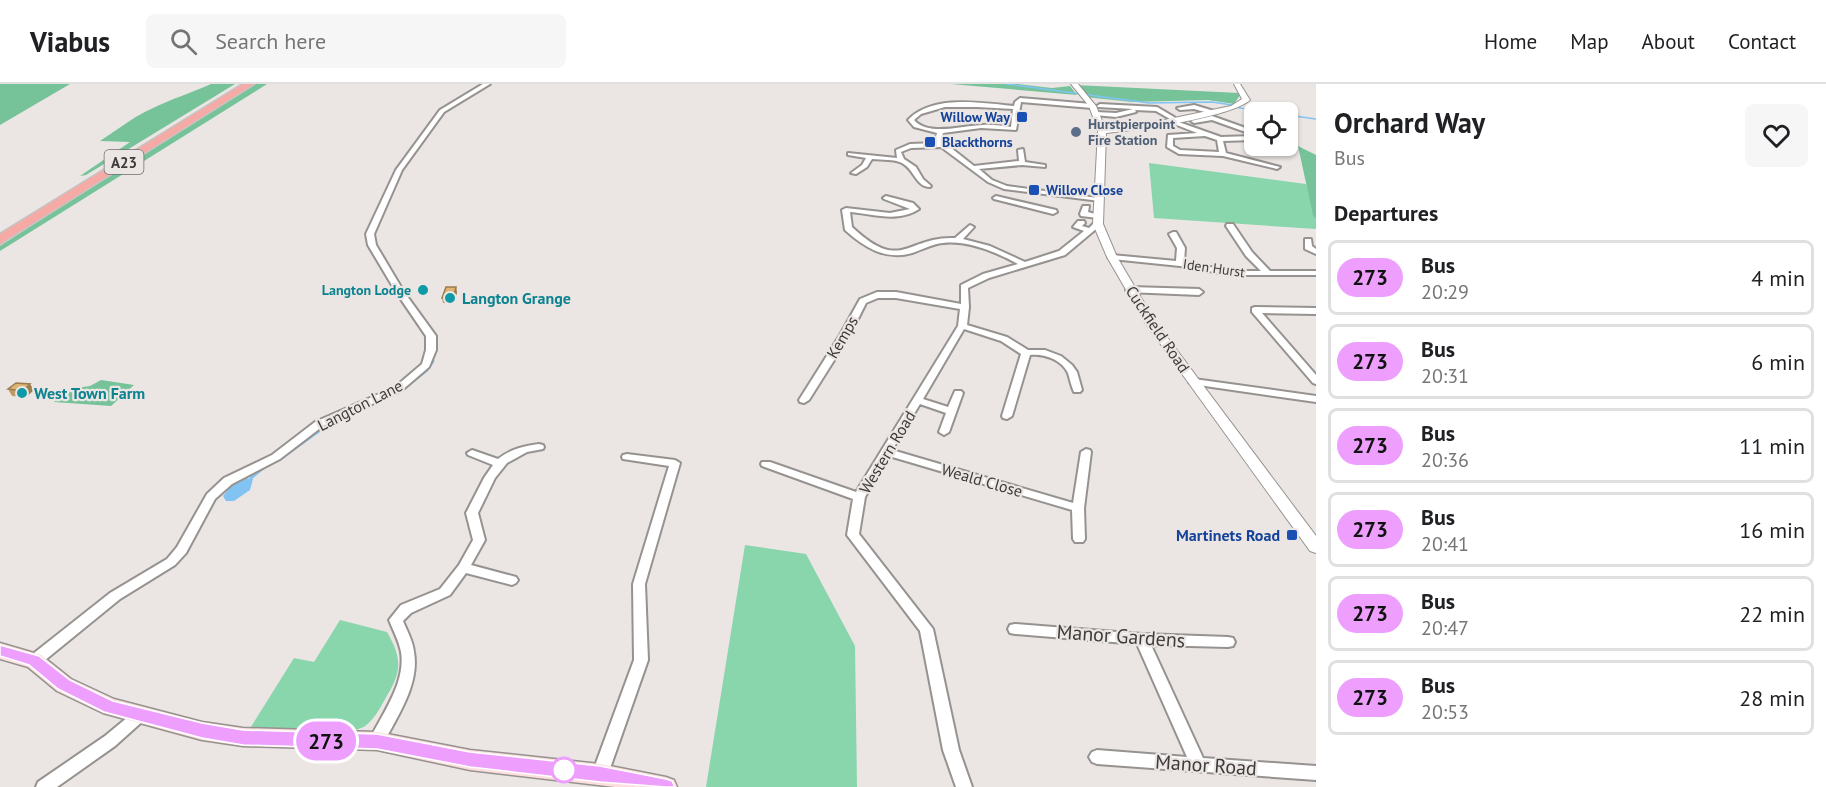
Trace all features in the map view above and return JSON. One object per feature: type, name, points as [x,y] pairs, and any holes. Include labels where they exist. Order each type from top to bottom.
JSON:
[{"type":"highway","name":"A23","points":[[0,233],[240,84]]},
{"type":"highway","name":"A23","points":[[0,240],[249,84]]},
{"type":"main road","points":[[0,651],[34,660],[64,685],[110,707],[202,731],[243,737],[377,741],[470,760],[600,774],[666,787]]},
{"type":"street","name":"Langton Lane","points":[[34,660],[115,596],[171,562],[182,550],[211,497],[228,481],[276,458],[319,424],[398,389],[426,365],[431,350],[431,336],[400,292],[372,245],[370,234],[399,170],[442,111],[487,84]]},
{"type":"street","name":"Cuckfield Road","points":[[1074,84],[1096,109],[1102,131],[1101,181],[1091,223],[1130,290],[1194,382],[1314,541]]},
{"type":"street","points":[[1194,121],[1233,108],[1246,100],[1237,84]]},
{"type":"street","points":[[1017,108],[976,104],[934,107],[915,114],[911,120],[916,126],[940,132],[976,127],[1014,129],[1017,108],[1017,103],[1020,100],[1096,109],[1112,115],[1132,112],[1132,108],[1165,109]]},
{"type":"street","points":[[1180,108],[1194,107],[1244,130]]},
{"type":"street","points":[[1157,109],[1171,119],[1220,139],[1244,136]]},
{"type":"street","points":[[1102,131],[1136,128],[1171,119],[1213,115]]},
{"type":"street","points":[[940,132],[938,140],[942,145],[990,181],[1006,188],[1098,200]]},
{"type":"street","points":[[1205,134],[1170,136],[1170,147],[1179,152],[1223,154],[1277,167]]},
{"type":"street","points":[[1220,139],[1223,154]]},
{"type":"street","points":[[893,146],[902,148],[942,145]]},
{"type":"street","points":[[901,160],[898,151],[902,148]]},
{"type":"street","points":[[1021,150],[1022,163]]},
{"type":"street","points":[[850,154],[901,160],[914,168],[920,180],[928,186]]},
{"type":"street","points":[[854,173],[865,166],[870,157]]},
{"type":"street","points":[[973,168],[1022,163],[1043,166]]},
{"type":"street","points":[[1028,206],[1033,200],[1031,193]]},
{"type":"street","points":[[996,198],[1053,212]]},
{"type":"street","points":[[887,199],[916,208],[927,208]]},
{"type":"street","points":[[910,259],[872,245],[851,231],[847,225],[846,209],[895,216],[916,208]]},
{"type":"street","points":[[1086,208],[1084,214],[1091,223]]},
{"type":"street","name":"Western Road","points":[[964,787],[951,750],[926,629],[854,535],[859,497],[962,326],[965,307],[964,287],[986,276],[1062,253],[1091,223]]},
{"type":"street","points":[[1230,226],[1249,254],[1269,274]]},
{"type":"street","points":[[957,241],[970,227]]},
{"type":"street","points":[[1173,234],[1181,248],[1180,264]]},
{"type":"street","points":[[897,254],[933,241],[957,241],[1002,253],[1026,265]]},
{"type":"street","points":[[1308,241],[1308,247],[1316,252]]},
{"type":"street","name":"Iden Hurst","points":[[1112,257],[1180,264],[1232,273],[1316,273]]},
{"type":"street","points":[[1130,290],[1199,292]]},
{"type":"street","name":"Kemps","points":[[804,400],[845,335],[863,301],[877,295],[896,295],[965,307]]},
{"type":"street","points":[[1316,311],[1254,310],[1316,381]]},
{"type":"street","points":[[962,326],[996,335],[1017,345],[1026,353]]},
{"type":"street","points":[[1026,353],[1031,351],[1052,355],[1071,370],[1077,390]]},
{"type":"street","points":[[1007,416],[1026,353]]},
{"type":"street","points":[[1194,382],[1316,399]]},
{"type":"street","points":[[944,432],[958,393]]},
{"type":"street","points":[[918,400],[952,412]]},
{"type":"street","points":[[377,741],[402,688],[406,673],[408,656],[396,620],[406,609],[445,592],[463,568],[479,540],[472,513],[498,463],[513,452],[539,447]]},
{"type":"street","name":"Weald Close","points":[[886,452],[1078,508]]},
{"type":"street","points":[[1079,539],[1078,508],[1086,452]]},
{"type":"street","points":[[472,453],[498,463]]},
{"type":"street","points":[[600,774],[641,660],[639,584],[675,463],[627,457]]},
{"type":"street","points":[[766,464],[859,497]]},
{"type":"street","points":[[463,568],[512,580]]},
{"type":"street","name":"Manor Gardens","points":[[1015,629],[1142,639],[1228,642]]},
{"type":"street","points":[[1142,639],[1198,764]]},
{"type":"street","points":[[44,787],[110,741],[139,716]]},
{"type":"street","name":"Manor Road","points":[[1097,757],[1316,773]]},
{"type":"green space","points":[[0,84],[70,84],[0,125]]},
{"type":"green space","points":[[211,84],[235,84],[86,175],[80,176],[130,142],[100,141],[144,112]]},
{"type":"green space","points":[[251,84],[267,84],[0,251],[0,246]]},
{"type":"green space","points":[[951,84],[1017,84],[1052,88],[1070,86],[1077,95]]},
{"type":"green space","points":[[1075,85],[1239,93],[1240,95],[1234,104],[1208,100],[1132,102],[1085,97]]},
{"type":"green space","points":[[1298,146],[1316,155],[1316,219],[1313,215]]},
{"type":"green space","points":[[1149,163],[1306,184],[1316,219],[1316,229],[1154,218]]},
{"type":"green space","points":[[101,380],[134,385],[111,406],[54,402],[69,389],[90,386]]},
{"type":"green space","points":[[745,545],[806,554],[855,646],[857,787],[706,787]]},
{"type":"green space","points":[[340,620],[387,632],[395,648],[398,662],[396,676],[372,719],[365,726],[344,731],[249,730],[294,658],[314,662]]},
{"type":"water","points":[[245,478],[253,479],[250,490],[234,501],[226,501],[223,496],[234,483]]},
{"type":"building","points":[[446,287],[456,287],[453,298],[442,298]]},
{"type":"building","points":[[16,383],[30,384],[23,391],[8,389]]},
{"type":"waterway","points":[[1006,84],[1149,103],[1212,102],[1232,105]]},
{"type":"waterway","points":[[1239,108],[1244,109]]},
{"type":"waterway","points":[[1298,117],[1316,119]]},
{"type":"waterway","points":[[399,392],[427,370],[433,361]]},
{"type":"waterway","points":[[280,459],[330,423]]},
{"type":"waterway","points":[[251,478],[263,468]]},
{"type":"bus line","name":"273","points":[[0,651],[34,660],[64,685],[110,707],[202,731],[243,737],[377,741],[470,760],[600,774],[666,787]]},
{"type":"place","name":"Willow Way","points":[[1022,117]]},
{"type":"place","name":"Hurstpierpoint Fire Station","points":[[1076,132]]},
{"type":"place","name":"Blackthorns","points":[[930,142]]},
{"type":"place","name":"Willow Close","points":[[1034,190]]},
{"type":"place","name":"Langton Lodge","points":[[423,290]]},
{"type":"place","name":"Langton Grange","points":[[450,298]]},
{"type":"place","name":"West Town Farm","points":[[22,393]]},
{"type":"place","name":"Martinets Road","points":[[1292,535]]}]
